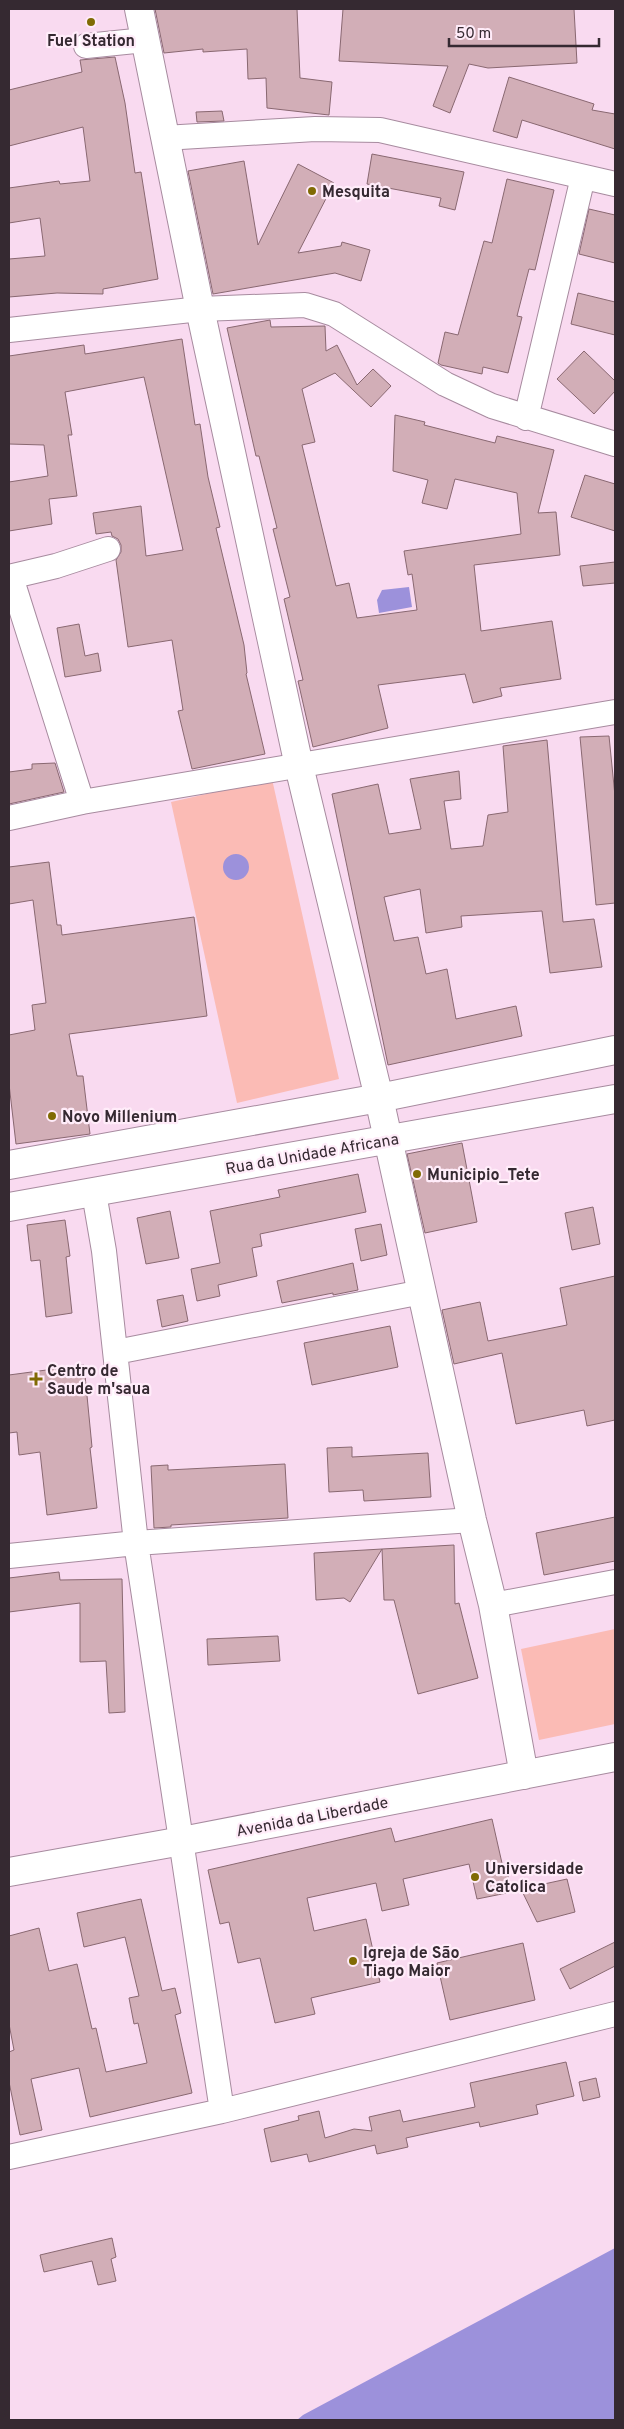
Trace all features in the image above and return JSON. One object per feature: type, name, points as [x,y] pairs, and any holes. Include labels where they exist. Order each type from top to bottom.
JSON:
[{"type":"street","points":[[140,9],[164,138],[299,766],[379,1098],[492,1605],[524,1775]]},
{"type":"street","points":[[86,46],[145,40]]},
{"type":"street","points":[[164,138],[315,129],[380,130],[615,184]]},
{"type":"street","points":[[526,418],[583,177]]},
{"type":"street","points":[[9,330],[200,308],[305,305],[334,314],[445,384],[492,406],[615,444]]},
{"type":"street","points":[[82,802],[10,577],[108,548]]},
{"type":"street","points":[[9,818],[82,802],[615,712]]},
{"type":"street","points":[[9,1164],[379,1098],[615,1050]]},
{"type":"street","name":"Rua da Unidade Africana","points":[[9,1207],[615,1099]]},
{"type":"street","points":[[94,1192],[104,1251],[136,1542],[222,2111]]},
{"type":"street","points":[[116,1352],[422,1292]]},
{"type":"street","points":[[9,1556],[136,1542],[472,1520]]},
{"type":"street","points":[[492,1605],[615,1582]]},
{"type":"street","name":"Avenida da Liberdade","points":[[9,1872],[182,1841],[615,1756]]},
{"type":"street","points":[[9,2156],[222,2111],[615,2014]]},
{"type":"shaded area","points":[[409,587],[412,607],[379,613],[377,600],[382,590]]},
{"type":"shaded area","points":[[272,779],[339,1079],[237,1103],[171,802]]},
{"type":"shaded area","points":[[236,854],[245,858],[249,867],[245,876],[236,880],[227,876],[223,867],[227,858]]},
{"type":"shaded area","points":[[615,1629],[615,1724],[539,1740],[521,1649]]},
{"type":"shaded area","points":[[615,2248],[615,2420],[297,2420],[303,2415]]},
{"type":"building","points":[[155,9],[297,9],[300,78],[332,82],[329,115],[267,108],[266,78],[248,79],[247,49],[203,52],[203,49],[164,53]]},
{"type":"building","points":[[343,9],[574,9],[577,63],[488,68],[469,64],[450,113],[433,106],[448,66],[339,61]]},
{"type":"building","points":[[115,57],[125,103],[135,173],[141,172],[158,279],[103,289],[103,294],[57,293],[9,297],[9,259],[45,256],[40,218],[9,223],[9,188],[59,181],[60,184],[90,181],[83,127],[9,146],[9,90],[82,72],[80,60]]},
{"type":"building","points":[[509,77],[594,104],[592,110],[615,114],[615,149],[522,120],[517,138],[493,131]]},
{"type":"building","points":[[222,111],[224,121],[197,122],[196,112]]},
{"type":"building","points":[[372,154],[464,172],[455,210],[439,206],[441,198],[367,184]]},
{"type":"building","points":[[244,161],[258,245],[298,164],[334,183],[298,253],[341,246],[342,242],[370,250],[361,281],[335,273],[213,294],[188,171]]},
{"type":"building","points":[[507,179],[554,190],[535,270],[529,269],[517,316],[522,317],[508,373],[483,367],[482,374],[441,365],[438,363],[445,332],[458,335],[484,241],[492,243]]},
{"type":"building","points":[[589,209],[615,215],[615,263],[579,254]]},
{"type":"building","points":[[578,293],[615,302],[615,335],[571,324]]},
{"type":"building","points":[[270,320],[271,327],[325,326],[326,351],[337,345],[357,385],[373,369],[391,386],[371,407],[335,373],[302,389],[315,442],[302,445],[336,586],[349,583],[357,618],[417,610],[412,574],[408,575],[404,551],[521,534],[517,493],[455,479],[447,509],[422,503],[428,480],[393,471],[395,415],[425,422],[424,425],[495,443],[497,436],[554,450],[538,513],[556,512],[560,555],[474,565],[481,631],[552,621],[561,679],[500,688],[502,696],[473,703],[465,674],[378,685],[388,728],[313,747],[298,681],[303,680],[284,599],[290,597],[273,529],[277,528],[259,456],[256,456],[227,328]]},
{"type":"building","points":[[182,339],[195,425],[200,424],[208,477],[220,527],[216,528],[244,645],[246,674],[265,754],[192,769],[178,711],[183,710],[172,640],[128,647],[116,560],[121,552],[121,545],[118,539],[112,536],[111,532],[96,534],[93,513],[141,506],[146,556],[183,550],[144,377],[65,392],[72,435],[68,435],[77,496],[49,499],[52,524],[9,531],[9,482],[48,476],[44,445],[9,444],[9,356],[84,345],[85,354]]},
{"type":"building","points":[[584,351],[615,381],[615,391],[594,414],[557,379]]},
{"type":"building","points":[[585,475],[615,484],[615,531],[571,517]]},
{"type":"building","points":[[615,562],[615,583],[583,586],[580,566]]},
{"type":"building","points":[[79,624],[85,656],[98,653],[101,671],[65,677],[57,628]]},
{"type":"building","points":[[609,736],[615,796],[615,903],[596,905],[580,737]]},
{"type":"building","points":[[547,740],[563,922],[594,919],[602,967],[550,973],[542,911],[461,916],[462,927],[426,933],[420,889],[384,897],[394,941],[418,937],[426,974],[447,969],[456,1019],[516,1006],[522,1036],[388,1065],[332,794],[378,784],[389,834],[421,829],[410,779],[459,771],[461,799],[444,801],[451,849],[483,846],[488,815],[508,812],[503,746]]},
{"type":"building","points":[[55,763],[64,792],[9,804],[9,772],[32,769],[32,764]]},
{"type":"building","points":[[49,862],[57,925],[61,925],[62,935],[194,917],[207,1016],[69,1034],[77,1076],[83,1076],[90,1134],[16,1144],[9,1084],[9,1035],[35,1030],[32,1005],[46,1003],[33,900],[9,904],[9,867]]},
{"type":"building","points":[[462,1143],[477,1222],[425,1233],[407,1154]]},
{"type":"building","points":[[358,1174],[366,1212],[260,1234],[262,1246],[252,1248],[257,1276],[218,1285],[220,1296],[197,1301],[191,1269],[220,1263],[210,1211],[280,1197],[278,1190]]},
{"type":"building","points":[[593,1207],[600,1244],[572,1250],[565,1213]]},
{"type":"building","points":[[170,1211],[179,1258],[146,1264],[137,1218]]},
{"type":"building","points":[[65,1220],[70,1256],[66,1257],[72,1313],[46,1317],[40,1260],[31,1261],[27,1225]]},
{"type":"building","points":[[381,1224],[387,1255],[361,1261],[355,1229]]},
{"type":"building","points":[[353,1263],[358,1290],[282,1303],[277,1281]]},
{"type":"building","points":[[615,1276],[615,1420],[587,1426],[584,1410],[516,1424],[502,1353],[454,1364],[442,1310],[480,1302],[488,1341],[567,1325],[560,1288]]},
{"type":"building","points":[[183,1295],[188,1321],[162,1327],[157,1300]]},
{"type":"building","points":[[390,1326],[398,1367],[312,1385],[304,1343]]},
{"type":"building","points":[[84,1365],[92,1447],[90,1448],[97,1508],[47,1515],[40,1452],[19,1455],[17,1432],[9,1433],[9,1375]]},
{"type":"building","points":[[352,1447],[352,1457],[428,1453],[431,1497],[364,1501],[363,1490],[329,1492],[327,1448]]},
{"type":"building","points":[[285,1464],[288,1518],[171,1525],[171,1527],[154,1528],[151,1466],[168,1465],[168,1470]]},
{"type":"building","points":[[615,1517],[615,1561],[544,1575],[536,1533]]},
{"type":"building","points":[[454,1545],[455,1604],[459,1603],[478,1678],[418,1694],[394,1600],[384,1600],[382,1549]]},
{"type":"building","points":[[382,1549],[350,1602],[344,1598],[316,1600],[314,1553]]},
{"type":"building","points":[[59,1572],[60,1580],[122,1579],[125,1712],[109,1713],[106,1661],[80,1662],[80,1603],[9,1612],[9,1578]]},
{"type":"building","points":[[278,1636],[280,1661],[208,1665],[207,1639]]},
{"type":"building","points":[[492,1819],[504,1872],[507,1872],[512,1892],[477,1899],[469,1864],[403,1879],[409,1905],[382,1911],[376,1883],[307,1898],[314,1931],[366,1919],[380,1982],[311,1998],[315,2014],[275,2023],[260,1958],[238,1963],[229,1922],[220,1924],[208,1870],[391,1828],[395,1842]]},
{"type":"building","points":[[567,1879],[575,1912],[537,1922],[521,1889]]},
{"type":"building","points":[[141,1899],[162,1991],[175,1988],[181,2013],[175,2015],[192,2093],[90,2117],[79,2068],[31,2079],[42,2130],[20,2135],[9,2082],[9,2052],[14,2050],[9,2024],[9,1936],[39,1928],[49,1971],[77,1964],[92,2029],[96,2028],[106,2072],[147,2063],[138,2023],[134,2024],[129,1998],[139,1996],[125,1937],[84,1947],[77,1913]]},
{"type":"building","points":[[615,1942],[615,1966],[570,1989],[560,1969]]},
{"type":"building","points":[[523,1943],[535,2000],[450,2020],[437,1963]]},
{"type":"building","points":[[566,2062],[574,2096],[536,2105],[538,2114],[480,2127],[479,2122],[406,2138],[408,2147],[377,2154],[375,2145],[309,2162],[307,2154],[271,2162],[264,2129],[299,2120],[298,2116],[319,2111],[325,2138],[354,2129],[372,2131],[369,2117],[400,2110],[403,2122],[475,2107],[470,2083]]},
{"type":"building","points":[[596,2078],[600,2097],[583,2101],[579,2082]]},
{"type":"building","points":[[112,2238],[116,2257],[111,2259],[116,2281],[98,2285],[92,2261],[44,2272],[40,2255]]},
{"type":"place","name":"Fuel Station","points":[[91,22]]},
{"type":"place","name":"Mesquita","points":[[312,191]]},
{"type":"place","name":"Novo Millenium","points":[[52,1116]]},
{"type":"place","name":"Municipio_Tete","points":[[417,1174]]},
{"type":"place","name":"Centro de Saude m'saua","points":[[36,1379]]},
{"type":"place","name":"Universidade Catolica","points":[[475,1877]]},
{"type":"place","name":"Igreja de São Tiago Maior","points":[[353,1961]]}]
